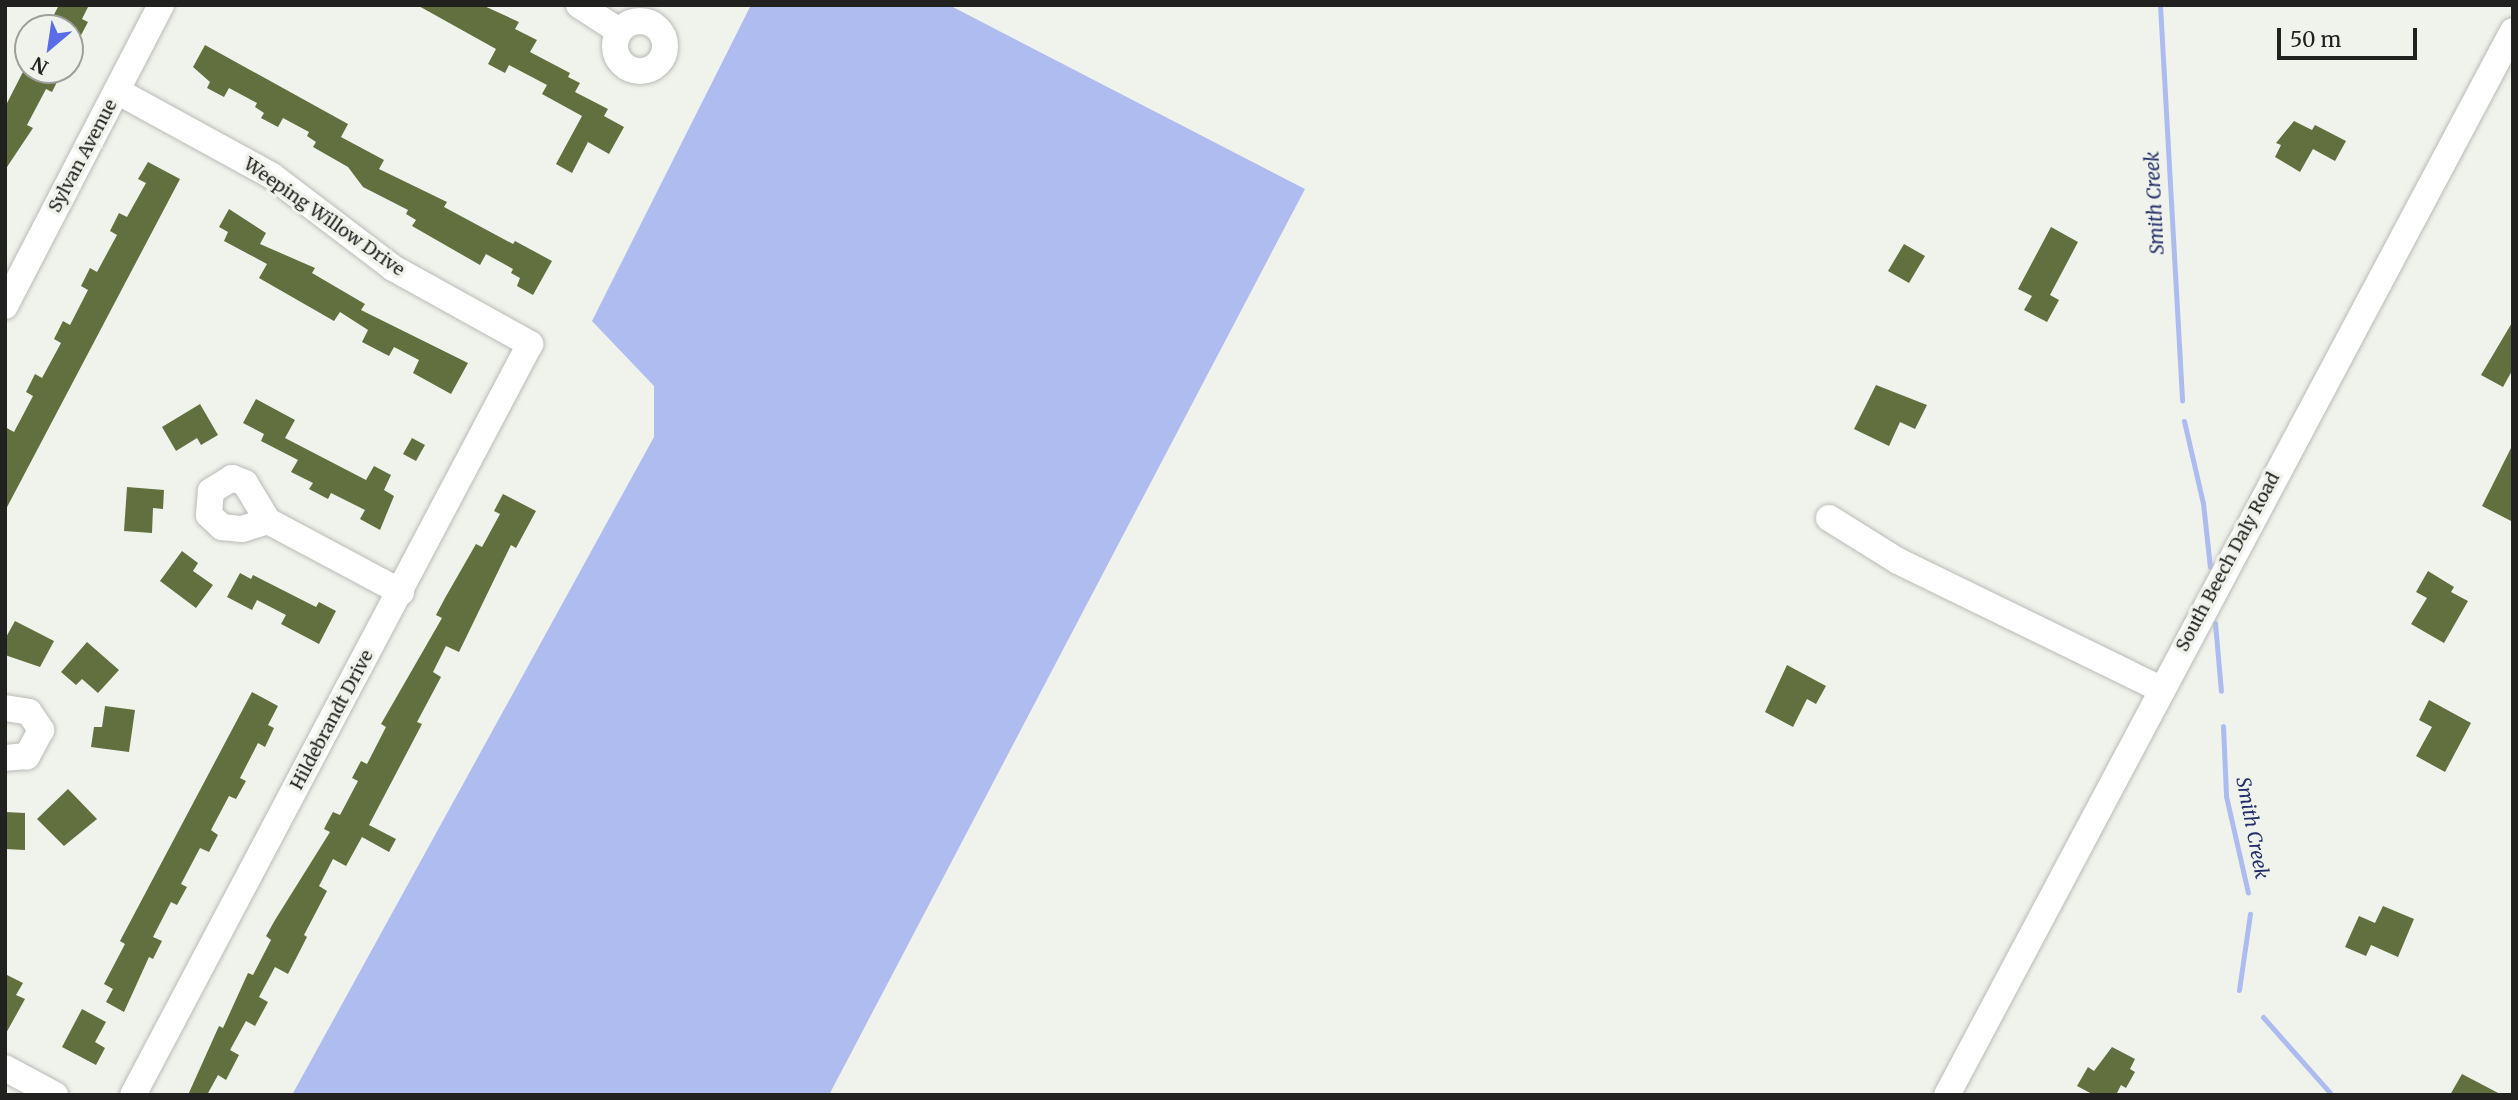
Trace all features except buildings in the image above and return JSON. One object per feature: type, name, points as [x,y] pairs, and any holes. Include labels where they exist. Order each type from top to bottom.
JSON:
[{"type":"street","name":"Sylvan Avenue","points":[[5,306],[161,5]]},
{"type":"street","points":[[579,5],[620,32]]},
{"type":"street","name":"South Beech Daly Road","points":[[1947,1095],[2513,31]]},
{"type":"street","name":"Weeping Willow Drive","points":[[117,91],[272,176],[393,268],[530,344]]},
{"type":"street","name":"Hildebrandt Drive","points":[[133,1095],[530,344]]},
{"type":"street","points":[[1829,518],[1898,561],[2161,689]]},
{"type":"street","points":[[268,521],[401,592]]},
{"type":"street","points":[[5,708],[29,712],[41,730],[40,741],[27,756],[5,758]]},
{"type":"street","points":[[5,1068],[55,1095]]},
{"type":"shaded area","points":[[751,5],[949,5],[1305,189],[829,1095],[292,1095],[654,437],[654,386],[592,321]]},
{"type":"waterway","name":"Smith Creek","points":[[2160,5],[2182,400]]},
{"type":"waterway","name":"Smith Creek","points":[[2184,421],[2203,503],[2210,567]]},
{"type":"waterway","name":"Smith Creek","points":[[2215,623],[2221,691]]},
{"type":"waterway","name":"Smith Creek","points":[[2223,726],[2226,796],[2248,893]]},
{"type":"waterway","name":"Smith Creek","points":[[2239,990],[2250,914]]},
{"type":"waterway","name":"Smith Creek","points":[[2263,1017],[2332,1095]]}]
